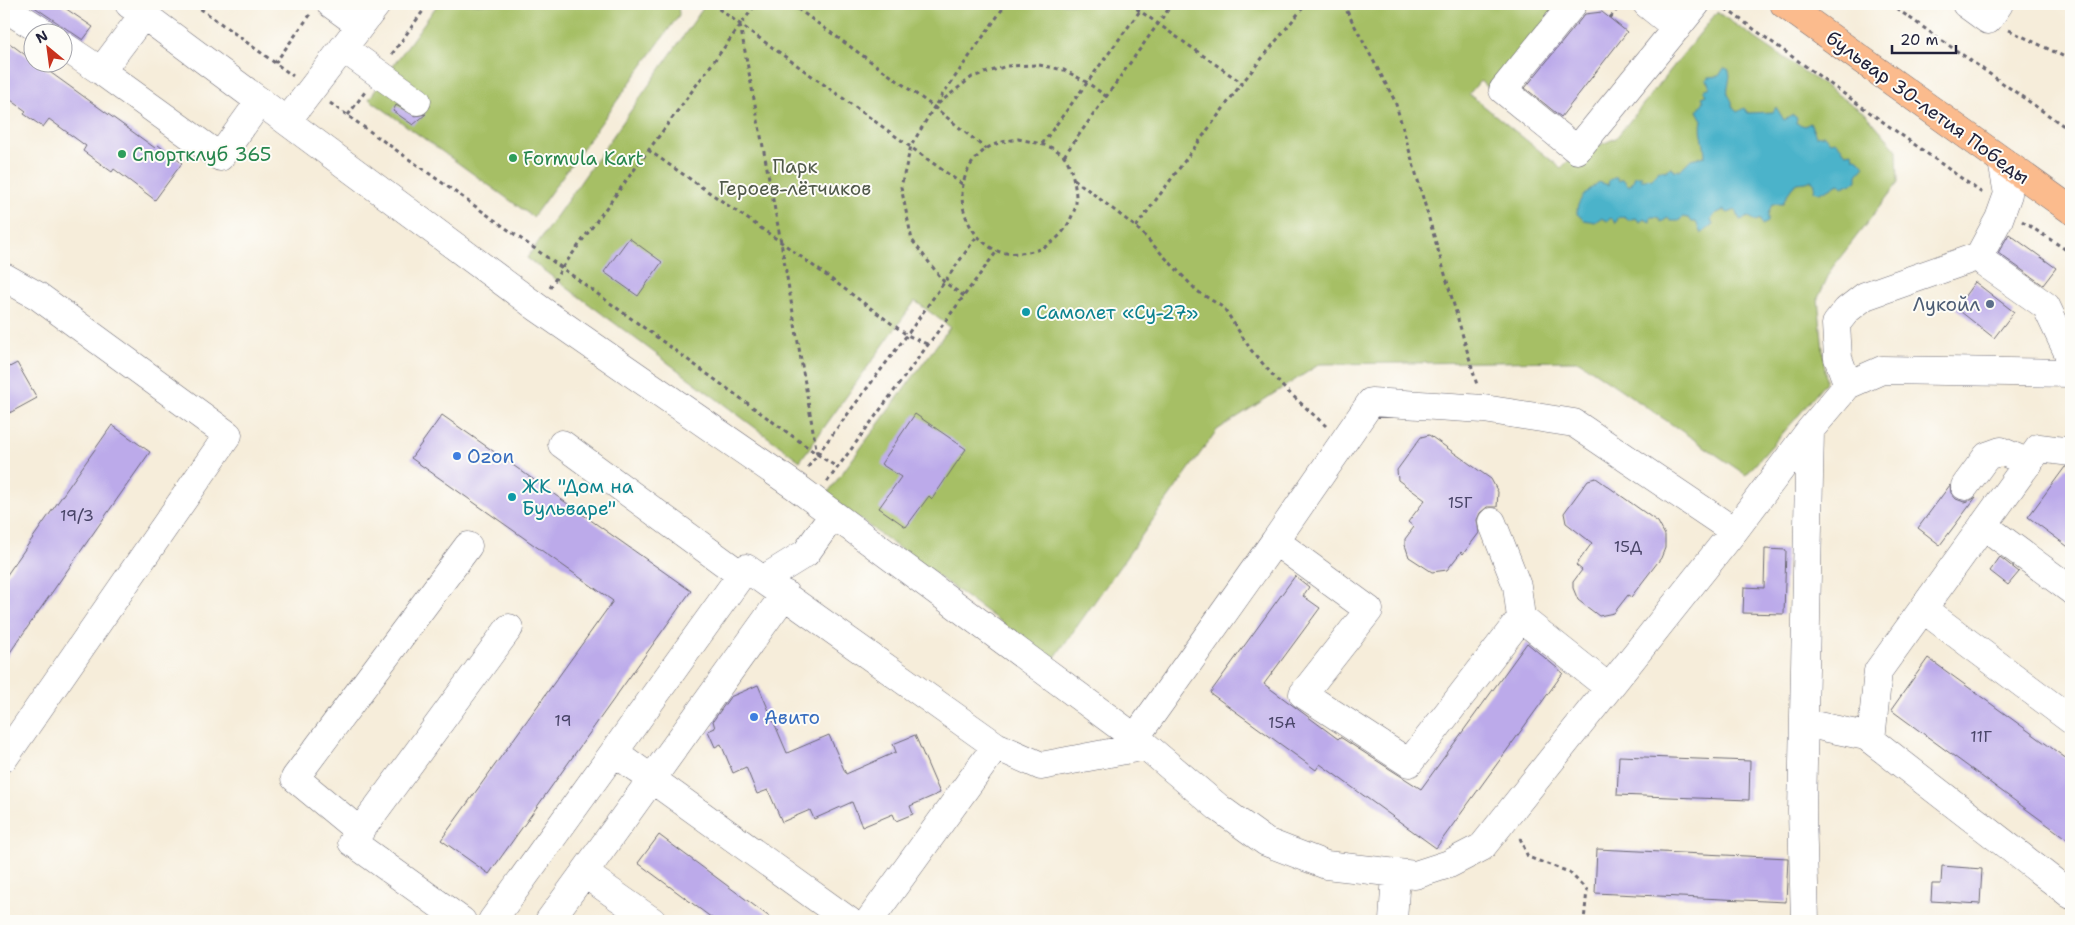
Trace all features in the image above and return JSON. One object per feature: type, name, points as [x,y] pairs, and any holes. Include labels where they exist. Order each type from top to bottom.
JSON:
[{"type":"main road","name":"бульвар 30-летия Победы","points":[[1784,4],[2071,210]]},
{"type":"street","points":[[15,4],[10,11],[27,22]]},
{"type":"street","points":[[287,121],[377,4]]},
{"type":"street","points":[[1573,4],[1503,90],[1577,150],[1696,4]]},
{"type":"street","points":[[1647,4],[1677,28]]},
{"type":"street","points":[[1966,4],[1994,12]]},
{"type":"street","points":[[322,7],[360,25]]},
{"type":"street","points":[[101,71],[136,9],[538,308],[814,500],[1140,742],[1219,808],[1266,842],[1326,865],[1414,876],[1448,864],[1482,847],[1734,531],[1810,430],[1848,385],[1882,370],[2071,373]]},
{"type":"street","points":[[343,48],[417,101]]},
{"type":"street","points":[[72,52],[101,71],[220,157],[260,101]]},
{"type":"street","points":[[1848,385],[1838,358],[1836,324],[1847,310],[1865,296],[1979,256],[1999,219],[2008,194],[2002,161]]},
{"type":"street","points":[[1979,256],[2046,306],[2071,359]]},
{"type":"street","points":[[4,277],[38,296],[228,435],[4,758]]},
{"type":"street","points":[[562,444],[996,746],[1042,766],[1140,742],[1274,541],[1371,402],[1484,409],[1574,423],[1734,531]]},
{"type":"street","points":[[1805,921],[1802,810],[1810,430]]},
{"type":"street","points":[[1871,740],[1878,670],[2039,448],[2071,452]]},
{"type":"street","points":[[1965,486],[1987,456],[2001,451],[2029,462]]},
{"type":"street","points":[[492,921],[614,752],[763,583],[806,554],[814,500]]},
{"type":"street","points":[[1492,522],[1517,586],[1521,618],[1608,687]]},
{"type":"street","points":[[1983,525],[2071,590]]},
{"type":"street","points":[[1274,541],[1369,610],[1302,694],[1409,763],[1521,618]]},
{"type":"street","points":[[359,831],[295,778],[468,546]]},
{"type":"street","points":[[549,921],[651,779],[763,583]]},
{"type":"street","points":[[1923,609],[2071,720]]},
{"type":"street","points":[[462,921],[352,842],[509,628]]},
{"type":"street","points":[[1804,723],[1866,736],[2071,895]]},
{"type":"street","points":[[869,921],[996,746]]},
{"type":"street","points":[[614,752],[849,921]]},
{"type":"street","points":[[584,872],[652,921]]},
{"type":"street","points":[[1393,921],[1396,874]]},
{"type":"path","points":[[194,4],[838,468]]},
{"type":"path","points":[[712,4],[962,184]]},
{"type":"path","points":[[538,308],[562,268],[756,4]]},
{"type":"path","points":[[791,4],[934,107],[986,149]]},
{"type":"path","points":[[964,296],[944,282],[912,240],[901,187],[911,146],[934,107],[1006,4]]},
{"type":"path","points":[[1130,4],[1242,83]]},
{"type":"path","points":[[1042,144],[1145,4]]},
{"type":"path","points":[[1064,156],[1172,4]]},
{"type":"path","points":[[1136,227],[1242,83],[1306,4]]},
{"type":"path","points":[[1343,4],[1395,101],[1484,409]]},
{"type":"path","points":[[1610,18],[1621,4]]},
{"type":"path","points":[[1719,4],[2004,208],[2071,253]]},
{"type":"path","points":[[1890,4],[2071,130]]},
{"type":"path","points":[[275,63],[322,7]]},
{"type":"path","points":[[1994,12],[2071,60]]},
{"type":"path","points":[[740,25],[818,454],[814,500]]},
{"type":"path","points":[[934,107],[972,77],[1007,66],[1039,65],[1064,70],[1088,83],[1106,96]]},
{"type":"path","points":[[1018,139],[1042,144],[1064,156],[1074,179],[1076,204],[1068,226],[1048,246],[1026,253],[997,251],[977,236],[967,221],[962,206],[962,184],[971,165],[986,149],[1000,142],[1018,139]]},
{"type":"path","points":[[648,150],[907,334],[929,345]]},
{"type":"path","points":[[1074,179],[1136,227],[1197,291],[1224,308],[1251,350],[1283,387],[1344,441]]},
{"type":"path","points":[[818,454],[977,236]]},
{"type":"path","points":[[814,500],[997,251]]},
{"type":"path","points":[[1508,813],[1528,857],[1570,872],[1587,890],[1584,921]]},
{"type":"green space","name":"Formula Kart","points":[[438,4],[678,4],[679,15],[533,217],[369,99]]},
{"type":"green space","name":"Парк Героев-лётчиков","points":[[706,4],[1561,4],[1490,89],[1480,81],[1469,94],[1561,168],[1572,157],[1616,138],[1717,12],[1866,114],[1897,150],[1898,183],[1832,268],[1818,298],[1826,382],[1746,475],[1579,361],[1320,364],[1217,430],[1053,660],[826,495],[950,327],[915,301],[800,461],[527,258]]},
{"type":"water","points":[[1724,68],[1728,69],[1729,72],[1728,94],[1732,101],[1732,106],[1737,112],[1744,108],[1748,113],[1773,112],[1776,107],[1784,120],[1793,115],[1797,118],[1796,123],[1805,126],[1810,123],[1816,136],[1824,135],[1830,142],[1835,141],[1846,153],[1852,152],[1853,157],[1860,160],[1865,166],[1857,175],[1857,181],[1842,187],[1839,184],[1820,193],[1814,191],[1815,183],[1811,180],[1798,183],[1791,189],[1783,204],[1772,204],[1768,214],[1768,222],[1762,225],[1760,219],[1756,221],[1749,217],[1740,220],[1736,210],[1728,213],[1724,210],[1715,214],[1711,220],[1713,225],[1701,234],[1696,222],[1692,222],[1689,218],[1682,217],[1679,221],[1671,221],[1668,218],[1661,222],[1658,217],[1651,217],[1650,222],[1644,219],[1640,222],[1635,218],[1629,220],[1624,216],[1618,218],[1616,223],[1611,218],[1607,221],[1601,218],[1595,222],[1584,220],[1577,214],[1581,199],[1599,182],[1608,185],[1609,180],[1617,177],[1619,181],[1623,179],[1628,185],[1631,185],[1635,176],[1642,176],[1641,180],[1649,178],[1651,180],[1659,170],[1666,171],[1671,167],[1675,171],[1680,170],[1691,159],[1705,156],[1701,129],[1702,120],[1697,111],[1704,101],[1702,97],[1707,95],[1704,90],[1710,87],[1709,82],[1706,81],[1708,77],[1719,76]]},
{"type":"building","points":[[30,4],[59,4],[93,27],[83,40],[72,33],[72,22],[56,22]]},
{"type":"building","points":[[1602,12],[1627,32],[1561,117],[1525,88],[1585,14]]},
{"type":"building","points":[[4,39],[22,52],[22,72],[50,72],[155,148],[158,145],[182,163],[155,200],[114,169],[112,172],[83,151],[86,146],[49,119],[43,127],[24,114],[26,111],[4,95]]},
{"type":"building","points":[[396,105],[415,116],[426,114],[413,125],[393,111]]},
{"type":"building","points":[[2009,234],[2056,268],[2043,285],[1998,253]]},
{"type":"building","points":[[629,238],[662,262],[638,296],[604,272]]},
{"type":"building","points":[[1975,282],[2014,312],[1994,338],[1956,308]]},
{"type":"building","points":[[17,363],[37,398],[4,416],[4,370]]},
{"type":"building","points":[[915,414],[966,449],[932,499],[929,496],[906,527],[879,508],[901,477],[881,464]]},
{"type":"building","points":[[442,415],[691,591],[489,874],[441,840],[613,601],[411,458]]},
{"type":"building","points":[[112,425],[150,452],[4,661],[4,579]]},
{"type":"building","points":[[1429,435],[1491,479],[1498,492],[1497,507],[1487,507],[1480,513],[1477,520],[1479,533],[1463,554],[1461,552],[1447,570],[1432,572],[1409,557],[1405,539],[1414,527],[1408,522],[1425,500],[1398,480],[1397,470],[1421,437]]},
{"type":"building","points":[[2065,467],[2071,467],[2071,549],[2028,517]]},
{"type":"building","points":[[1596,478],[1658,522],[1665,535],[1665,548],[1661,558],[1631,597],[1628,595],[1614,613],[1599,616],[1578,600],[1573,588],[1573,582],[1582,570],[1576,565],[1592,543],[1566,523],[1564,513],[1588,480]]},
{"type":"building","points":[[1950,485],[1951,493],[1956,499],[1964,502],[1976,497],[1940,545],[1918,528]]},
{"type":"building","points":[[1765,549],[1786,550],[1784,614],[1743,613],[1744,587],[1764,588]]},
{"type":"building","points":[[2000,557],[2019,572],[2008,585],[1990,571]]},
{"type":"building","points":[[1295,576],[1309,587],[1303,596],[1320,608],[1264,684],[1338,739],[1340,737],[1421,789],[1527,643],[1563,673],[1436,848],[1320,764],[1316,770],[1210,693]]},
{"type":"building","points":[[1928,658],[2071,762],[2071,842],[1891,710]]},
{"type":"building","points":[[758,685],[787,753],[829,735],[846,774],[896,752],[893,744],[915,735],[940,793],[910,806],[913,814],[896,821],[893,814],[862,827],[852,802],[814,819],[810,810],[782,822],[768,790],[757,794],[746,767],[733,773],[721,744],[715,747],[708,731],[715,728],[713,721],[730,697]]},
{"type":"building","points":[[1619,756],[1750,761],[1749,800],[1617,795]]},
{"type":"building","points":[[659,835],[775,921],[716,921],[638,863]]},
{"type":"building","points":[[1597,849],[1788,858],[1786,902],[1595,893]]},
{"type":"building","points":[[1942,866],[1982,869],[1980,904],[1931,901],[1932,884],[1941,884]]},
{"type":"place","name":"Спортклуб 365","points":[[122,154]]},
{"type":"place","name":"Formula Kart","points":[[513,158]]},
{"type":"place","name":"Лукойл","points":[[1990,304]]},
{"type":"place","name":"Самолет «Су-27»","points":[[1026,312]]},
{"type":"place","name":"Ozon","points":[[457,456]]},
{"type":"place","name":"ЖК \"Дом на Бульваре\"","points":[[512,497]]},
{"type":"place","name":"Авито","points":[[754,717]]}]
